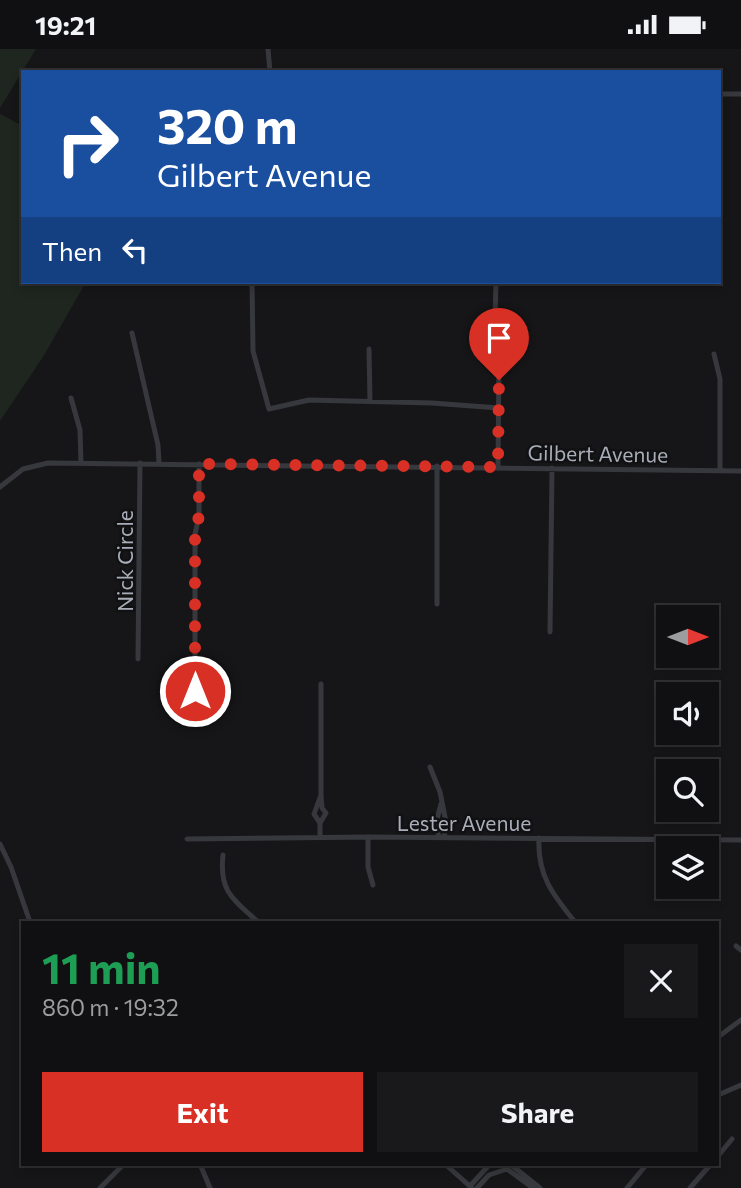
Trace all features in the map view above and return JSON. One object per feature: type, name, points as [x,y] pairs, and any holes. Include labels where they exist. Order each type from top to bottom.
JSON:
[{"type":"street","points":[[268,49],[270,70]]},
{"type":"street","points":[[721,94],[741,94]]},
{"type":"street","points":[[252,284],[253,351],[269,409],[309,400],[499,408]]},
{"type":"street","points":[[496,284],[495,320],[499,353],[498,467]]},
{"type":"street","points":[[132,333],[158,445],[159,463]]},
{"type":"street","points":[[369,349],[370,401]]},
{"type":"street","points":[[714,353],[720,379],[720,470]]},
{"type":"street","points":[[71,398],[80,431],[81,463]]},
{"type":"street","name":"Gilbert Avenue","points":[[0,487],[23,469],[35,464],[81,463],[741,471]]},
{"type":"street","name":"Nick Circle","points":[[138,659],[140,463]]},
{"type":"street","points":[[199,464],[199,516],[195,534],[195,691],[202,714]]},
{"type":"street","points":[[437,466],[437,604]]},
{"type":"street","points":[[550,632],[552,468]]},
{"type":"street","points":[[320,837],[320,823],[326,813],[321,795],[321,684]]},
{"type":"street","points":[[429,767],[440,792],[446,821],[441,838]]},
{"type":"street","points":[[320,823],[314,814],[321,795]]},
{"type":"street","points":[[368,837],[368,867],[373,884]]},
{"type":"street","name":"Lester Avenue","points":[[187,839],[368,837],[741,840]]},
{"type":"street","points":[[539,838],[538,858],[543,877],[574,921]]},
{"type":"street","points":[[0,844],[30,921]]},
{"type":"street","points":[[223,855],[221,876],[227,890],[257,921]]},
{"type":"street","points":[[719,1036],[741,1020]]},
{"type":"street","points":[[719,1095],[741,1085]]},
{"type":"street","points":[[719,1155],[732,1139]]},
{"type":"street","points":[[100,1188],[122,1166]]},
{"type":"street","points":[[201,1166],[210,1188]]},
{"type":"street","points":[[447,1166],[473,1187]]},
{"type":"street","points":[[473,1187],[489,1166]]},
{"type":"street","points":[[512,1166],[540,1188]]},
{"type":"street","points":[[627,1188],[645,1166]]},
{"type":"street","points":[[690,1188],[709,1166]]},
{"type":"street","points":[[473,1187],[489,1175],[507,1170],[533,1188]]},
{"type":"shaded area","points":[[0,49],[36,49],[21,70],[0,108]]},
{"type":"shaded area","points":[[0,114],[21,125],[21,284],[85,284],[43,357],[0,421]]},
{"type":"route","points":[[195,691],[195,534],[199,516],[199,464],[498,467],[499,380]]}]
